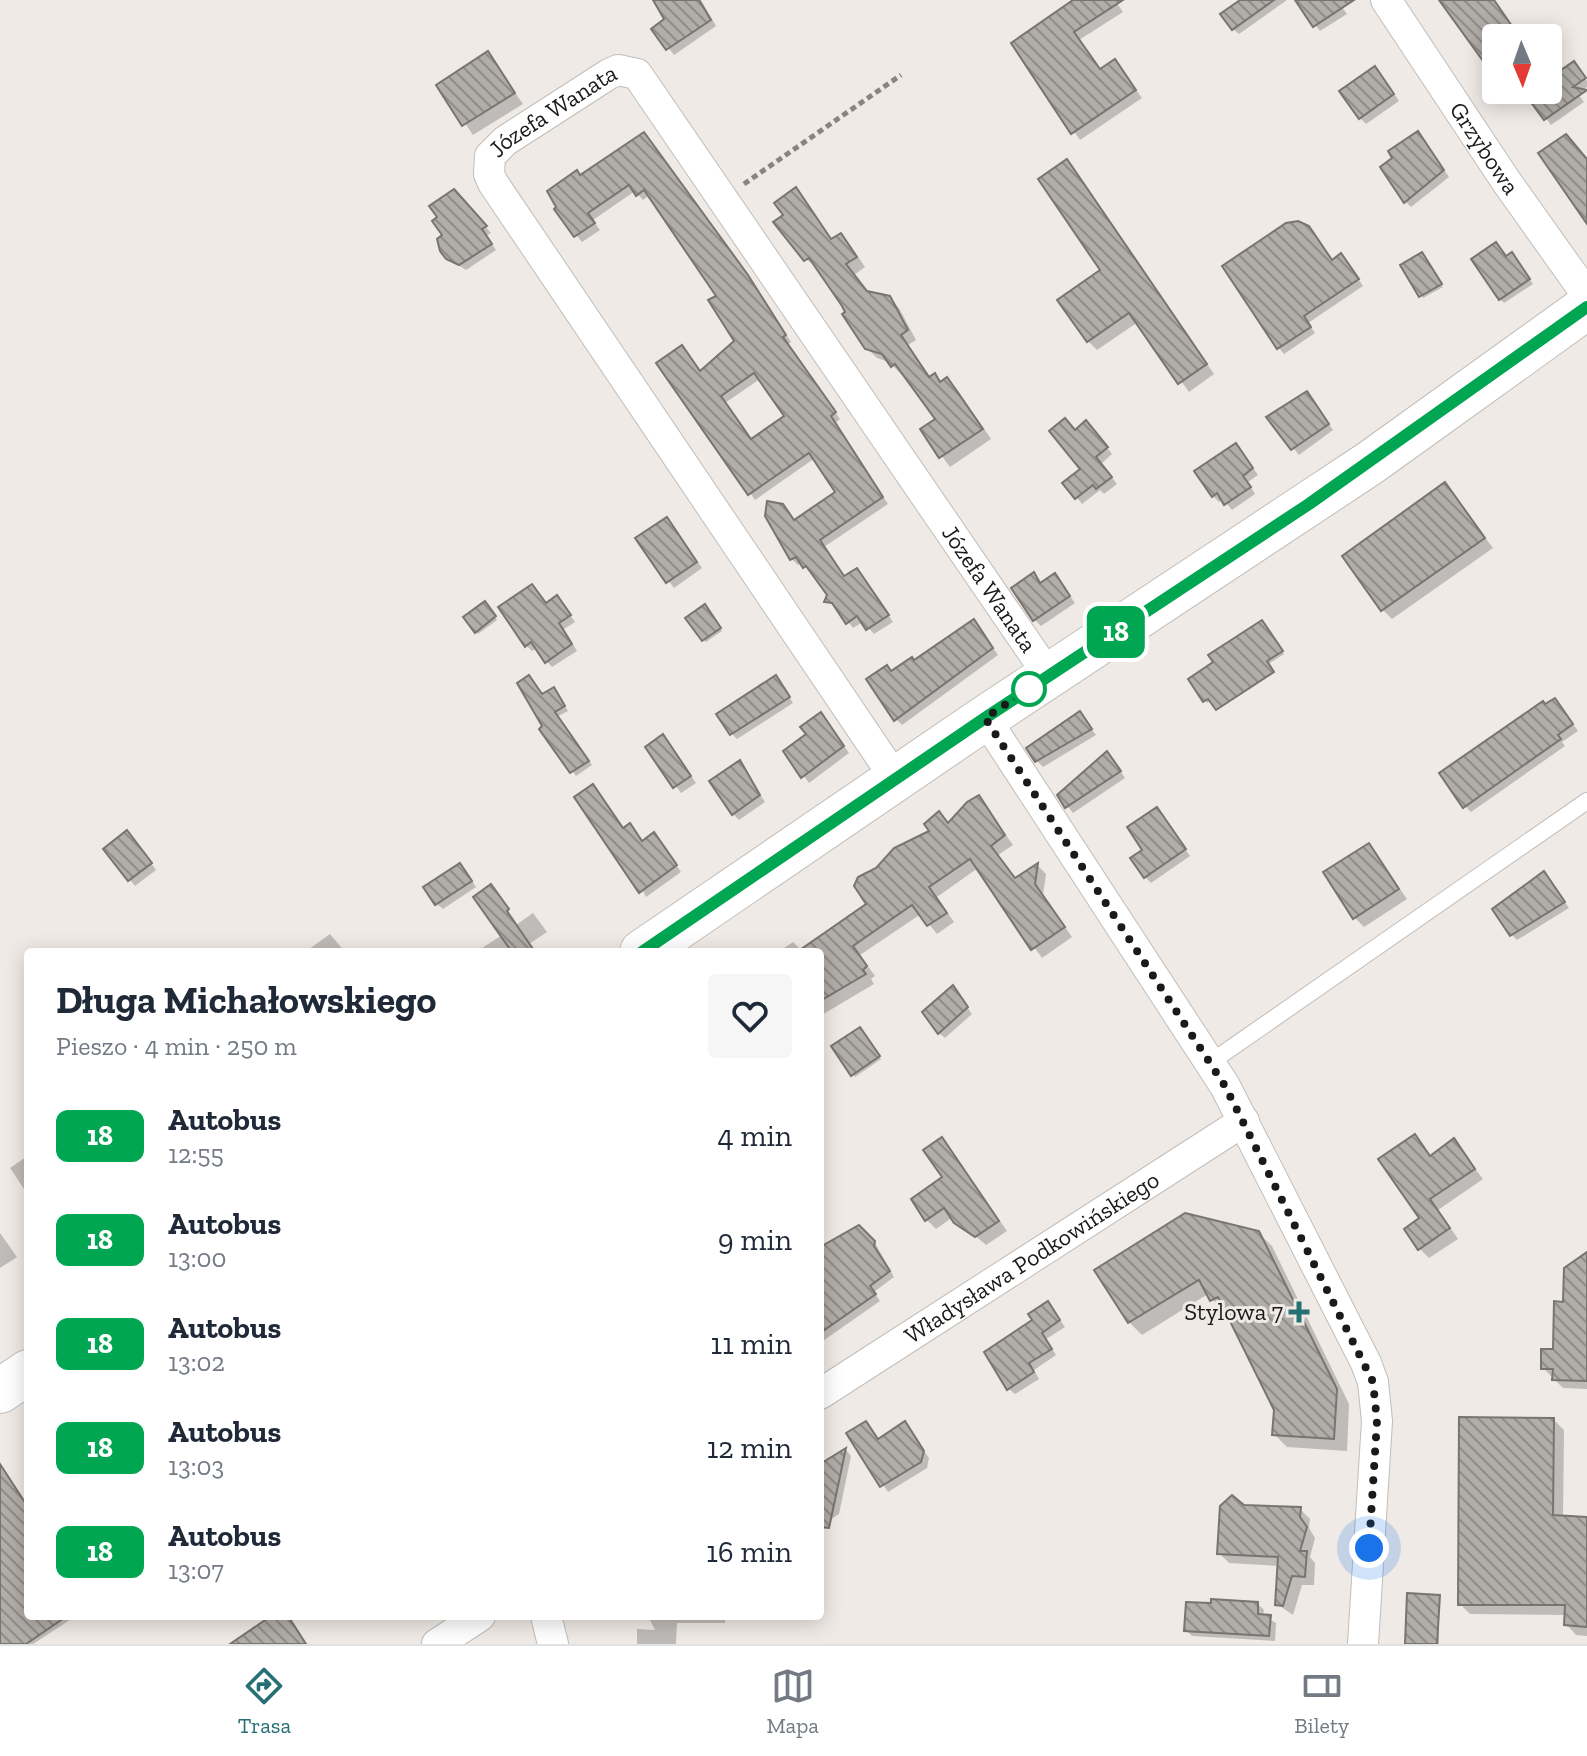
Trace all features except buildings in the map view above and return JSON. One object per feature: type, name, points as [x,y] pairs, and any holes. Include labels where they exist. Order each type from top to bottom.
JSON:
[{"type":"street","name":"Grzybowa","points":[[1386,0],[1506,181],[1587,295]]},
{"type":"street","name":"Józefa Wanata","points":[[895,778],[493,183],[488,165],[490,156],[505,141],[609,74],[628,70],[645,82],[1049,676]]},
{"type":"street","points":[[648,948],[895,778],[1370,463],[1587,307]]},
{"type":"street","points":[[985,718],[1211,1062],[1244,1121],[1373,1382],[1377,1421],[1363,1644]]},
{"type":"street","name":"Władysława Podkowińskiego","points":[[824,1391],[1244,1121]]},
{"type":"street","points":[[0,1391],[24,1375]]},
{"type":"street","points":[[437,1644],[474,1620]]},
{"type":"street","points":[[547,1620],[553,1644]]},
{"type":"lane","points":[[1211,1062],[1587,801]]},
{"type":"path","points":[[724,198],[901,75]]},
{"type":"bus line","name":"18","points":[[648,948],[895,778],[1370,463],[1587,307]]},
{"type":"place","name":"Stylowa 7","points":[[1299,1312]]},
{"type":"route","points":[[1029,689],[985,718],[1225,1086],[1366,1363],[1377,1401],[1369,1548]]}]
